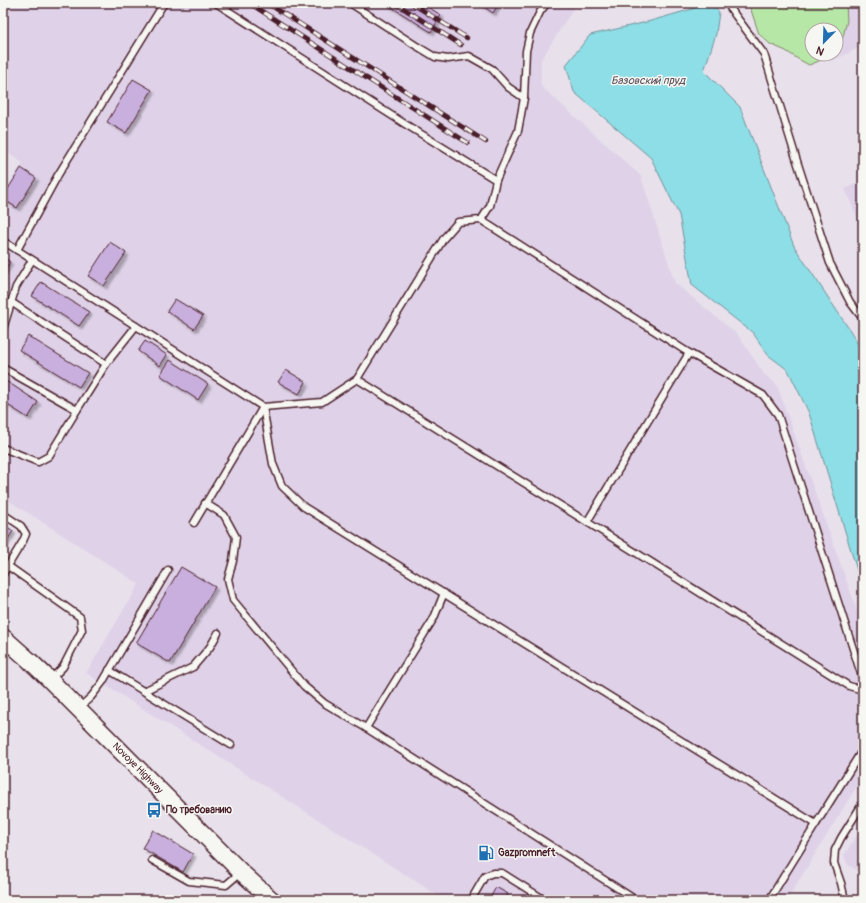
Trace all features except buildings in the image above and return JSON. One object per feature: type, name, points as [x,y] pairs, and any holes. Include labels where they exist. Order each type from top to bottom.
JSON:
[{"type":"main road","name":"Novoye Highway","points":[[3,637],[50,680],[241,872],[272,900]]},
{"type":"lane","points":[[17,250],[58,175],[164,3]]},
{"type":"lane","points":[[216,3],[496,180]]},
{"type":"lane","points":[[350,3],[435,57],[448,59],[469,56],[492,69],[508,87],[524,98]]},
{"type":"lane","points":[[481,220],[490,206],[496,180],[518,131],[524,98],[526,50],[530,33],[546,3]]},
{"type":"lane","points":[[727,3],[734,15],[764,54],[830,263],[850,302],[863,318]]},
{"type":"lane","points":[[3,241],[263,407],[322,402],[357,379],[444,238],[458,222],[481,220],[689,353],[763,395],[778,415],[863,680]]},
{"type":"lane","points":[[3,329],[16,287],[32,260]]},
{"type":"lane","points":[[11,302],[106,364]]},
{"type":"lane","points":[[3,448],[38,462],[49,456],[106,364],[136,326]]},
{"type":"lane","points":[[587,522],[689,353]]},
{"type":"lane","points":[[3,368],[77,410]]},
{"type":"lane","points":[[357,379],[849,686],[863,690]]},
{"type":"lane","points":[[194,523],[263,407]]},
{"type":"lane","points":[[263,407],[273,464],[282,486],[304,507],[816,824]]},
{"type":"lane","points":[[205,504],[224,515],[236,537],[233,561],[228,579],[233,600],[304,686],[324,703],[366,728],[636,900]]},
{"type":"lane","points":[[3,514],[21,526],[26,534],[3,574]]},
{"type":"lane","points":[[8,566],[80,617],[82,630],[63,667],[50,680]]},
{"type":"lane","points":[[78,709],[91,697],[102,683],[168,570]]},
{"type":"lane","points":[[366,728],[434,618],[444,593]]},
{"type":"lane","points":[[144,692],[193,667],[210,646],[218,633]]},
{"type":"lane","points":[[109,670],[231,745]]},
{"type":"lane","points":[[769,900],[863,749]]},
{"type":"lane","points":[[845,900],[834,863],[835,850],[863,803]]},
{"type":"lane","points":[[152,860],[189,880],[226,885],[241,872]]},
{"type":"lane","points":[[471,900],[485,876],[493,873],[502,873],[545,900]]},
{"type":"shaded area","points":[[3,3],[602,3],[575,6],[541,60],[541,86],[641,176],[675,283],[738,335],[764,374],[777,385],[863,627],[863,776],[787,900],[445,900],[86,673],[139,584],[3,497],[3,195],[23,163],[3,150]]},
{"type":"shaded area","points":[[845,3],[863,3],[863,46],[844,55],[844,22],[840,22]]},
{"type":"shaded area","points":[[863,180],[863,232],[845,189]]},
{"type":"shaded area","points":[[863,826],[863,874],[847,864],[844,855]]},
{"type":"green space","points":[[752,3],[846,3],[847,21],[844,32],[844,22],[804,22],[804,62],[816,62],[809,65],[798,59],[786,51],[770,44],[759,34],[750,7]]},
{"type":"water","name":"Базовский пруд","points":[[712,3],[719,12],[716,34],[704,71],[740,107],[794,246],[853,335],[863,354],[863,590],[809,413],[788,370],[768,355],[753,333],[692,285],[679,215],[651,158],[574,92],[566,65],[590,35],[647,22]]},
{"type":"railway","points":[[249,3],[468,143]]},
{"type":"railway","points":[[267,3],[486,142]]},
{"type":"railway","points":[[395,3],[461,45]]},
{"type":"railway","points":[[411,3],[467,38]]},
{"type":"place","name":"По требованию","points":[[154,810]]},
{"type":"place","name":"Gazpromneft","points":[[486,853]]}]
